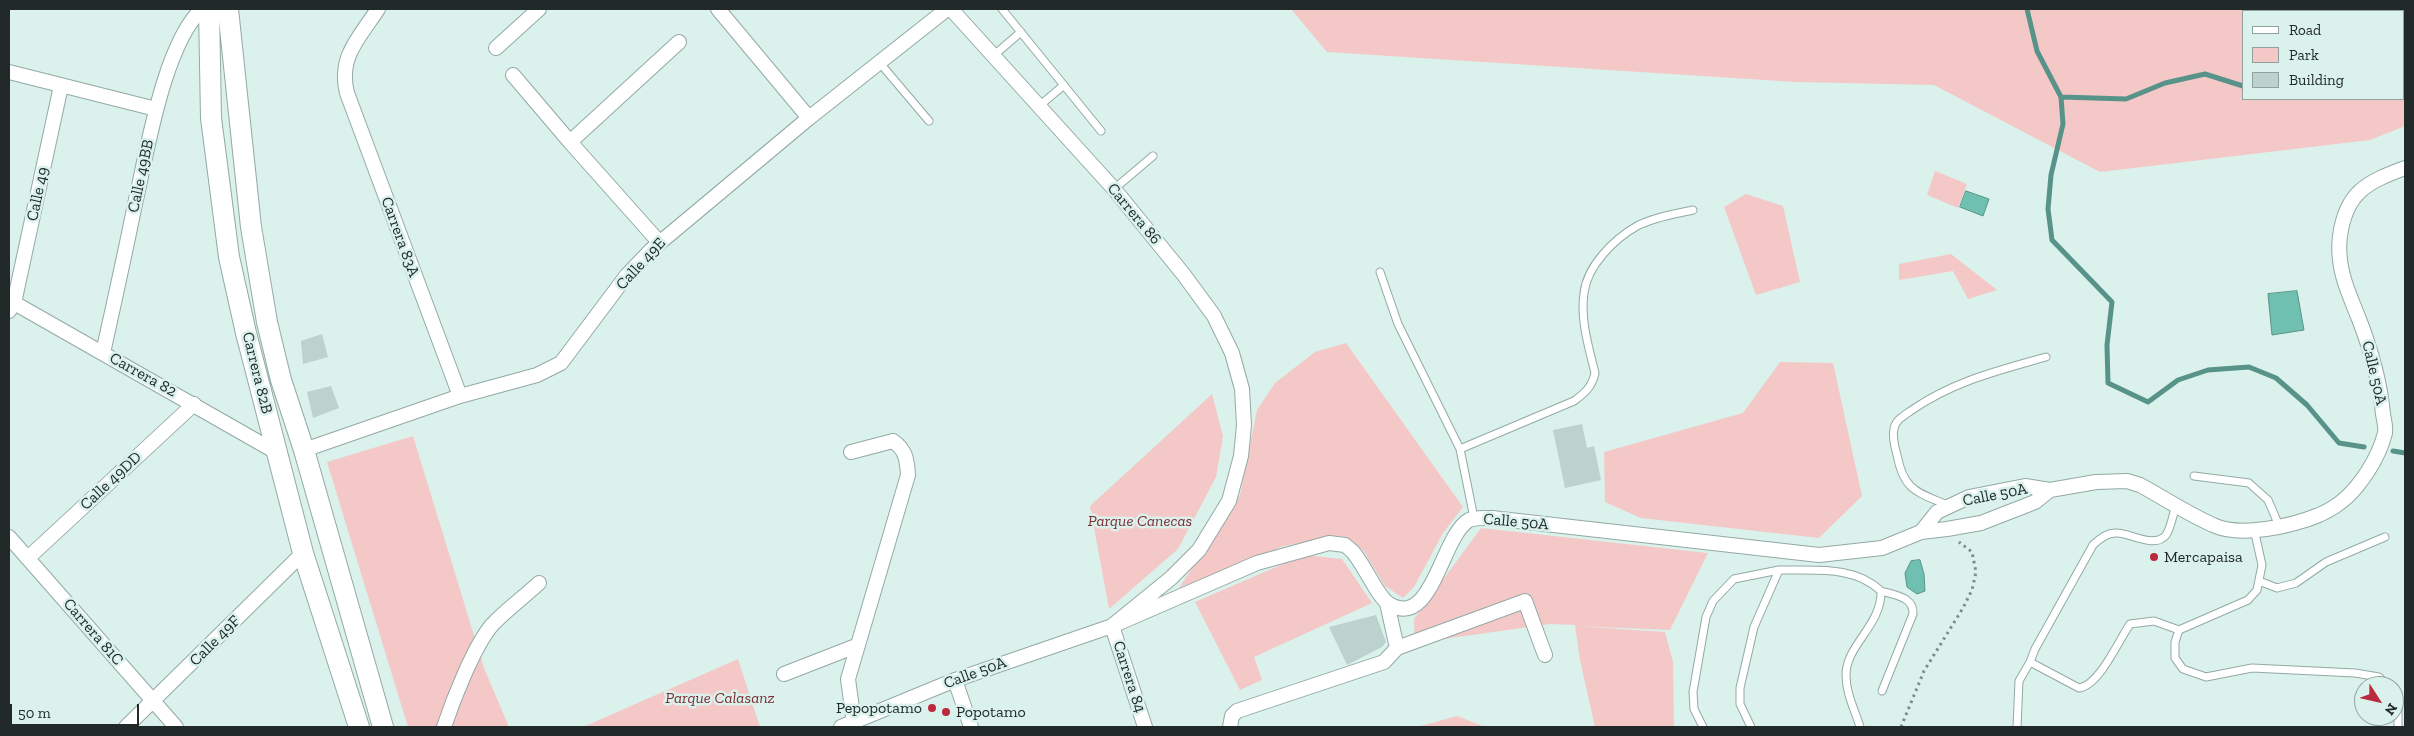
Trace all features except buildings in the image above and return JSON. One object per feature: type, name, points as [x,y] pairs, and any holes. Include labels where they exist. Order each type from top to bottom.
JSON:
[{"type":"street","name":"Calle 49BB","points":[[103,353],[156,109],[182,34],[202,9]]},
{"type":"street","name":"Carrera 82B","points":[[209,9],[211,118],[226,233],[246,333],[303,553],[359,727]]},
{"type":"street","name":"Carrera 82B","points":[[228,9],[251,227],[267,322],[282,380],[304,450],[383,727]]},
{"type":"street","name":"Carrera 83A","points":[[378,9],[347,60],[343,77],[347,93],[460,396]]},
{"type":"street","points":[[496,48],[539,9]]},
{"type":"street","points":[[718,9],[809,118]]},
{"type":"street","name":"Calle 49E","points":[[304,450],[460,396],[537,375],[561,363],[627,275],[659,242],[809,118],[949,9]]},
{"type":"street","name":"Carrera 86","points":[[949,9],[1114,189],[1184,275],[1209,309],[1232,353],[1242,389],[1244,425],[1241,456]]},
{"type":"street","points":[[570,142],[679,42]]},
{"type":"street","points":[[9,72],[156,109]]},
{"type":"street","points":[[513,75],[659,242]]},
{"type":"street","name":"Calle 49","points":[[11,305],[61,86]]},
{"type":"street","name":"Calle 50A","points":[[1921,532],[1937,512],[1947,506],[1969,497],[2025,486],[2050,490],[2096,482],[2127,481],[2140,485],[2214,526],[2237,532],[2254,528],[2280,528],[2306,521],[2330,510],[2355,492],[2373,463],[2385,432],[2380,385],[2365,334],[2340,272],[2340,236],[2352,198],[2374,180],[2405,168]]},
{"type":"street","name":"Carrera 82","points":[[11,305],[103,353],[276,452]]},
{"type":"street","name":"Calle 49DD","points":[[28,558],[194,404]]},
{"type":"street","points":[[847,725],[848,679],[856,646],[908,475],[907,459],[901,446],[893,441],[851,452]]},
{"type":"street","name":"Calle 50A","points":[[1112,626],[1171,578],[1199,550],[1229,501],[1241,456]]},
{"type":"street","name":"Calle 50A","points":[[847,725],[955,680],[1112,626],[1257,563],[1329,543],[1345,545],[1357,556],[1387,603],[1402,608],[1412,608],[1428,593],[1451,540],[1459,529],[1474,518],[1492,518],[1819,555],[1882,548],[1921,532],[1981,523],[2035,502],[2050,490]]},
{"type":"street","name":"Carrera 81C","points":[[9,538],[176,727]]},
{"type":"street","name":"Calle 49F","points":[[126,727],[154,702],[303,553]]},
{"type":"street","points":[[444,727],[452,703],[485,636],[493,625],[539,583]]},
{"type":"street","points":[[1230,727],[1232,716],[1237,711],[1384,662],[1398,648],[1525,601],[1545,655]]},
{"type":"street","points":[[1387,603],[1398,648]]},
{"type":"street","name":"Carrera 84","points":[[1112,626],[1145,727]]},
{"type":"street","points":[[784,674],[856,646]]},
{"type":"street","points":[[955,680],[971,727]]},
{"type":"lane","points":[[1002,9],[1101,131]]},
{"type":"lane","points":[[992,56],[1022,32]]},
{"type":"lane","points":[[879,62],[929,121]]},
{"type":"lane","points":[[1038,106],[1064,85]]},
{"type":"lane","points":[[1114,189],[1153,156]]},
{"type":"lane","points":[[1460,449],[1574,401],[1587,392],[1593,382],[1595,373],[1583,310],[1587,280],[1611,246],[1638,225],[1693,210]]},
{"type":"lane","points":[[1380,272],[1398,324],[1460,449],[1474,518]]},
{"type":"lane","points":[[1947,506],[1917,492],[1908,485],[1900,473],[1894,428],[1899,419],[1930,397],[1959,383],[2046,357]]},
{"type":"lane","points":[[2194,476],[2249,484],[2268,500],[2280,528]]},
{"type":"lane","points":[[2017,727],[2020,681],[2093,545],[2107,534],[2116,532],[2154,541],[2162,538],[2167,532],[2176,504]]},
{"type":"lane","points":[[2030,662],[2079,688],[2086,687],[2098,676],[2130,624],[2154,620],[2179,630],[2248,600],[2258,590],[2262,565],[2254,528]]},
{"type":"lane","points":[[2259,581],[2277,588],[2296,583],[2326,562],[2385,537]]},
{"type":"lane","points":[[1750,727],[1740,704],[1740,688],[1754,627],[1779,570]]},
{"type":"lane","points":[[1703,727],[1694,709],[1692,692],[1706,617],[1713,601],[1734,579],[1779,570],[1848,573],[1872,582],[1881,591],[1902,597],[1913,609],[1913,614],[1882,691]]},
{"type":"lane","points":[[1860,727],[1850,699],[1846,673],[1851,657],[1881,604],[1881,591]]},
{"type":"lane","points":[[2179,630],[2175,642],[2175,658],[2184,669],[2196,675],[2216,676],[2252,668],[2355,673],[2369,676]]},
{"type":"path","points":[[1901,727],[1924,671],[1972,590],[1976,572],[1972,552],[1956,540]]},
{"type":"green space","points":[[1291,9],[2405,9],[2405,126],[2370,140],[2100,172],[1934,85],[1796,82],[1327,52]]},
{"type":"green space","points":[[1935,171],[1967,184],[1958,208],[1927,195]]},
{"type":"green space","points":[[1746,194],[1783,206],[1800,282],[1756,295],[1724,207]]},
{"type":"green space","points":[[1951,254],[1997,290],[1968,299],[1953,271],[1899,280],[1899,264]]},
{"type":"green space","points":[[1346,343],[1463,507],[1443,533],[1414,587],[1403,598],[1385,586],[1363,550],[1342,536],[1284,546],[1179,588],[1240,495],[1257,410],[1275,383],[1315,352]]},
{"type":"green space","points":[[1780,362],[1833,363],[1862,496],[1819,538],[1641,518],[1605,502],[1604,452],[1743,413]]},
{"type":"green space","name":"Parque Canecas","points":[[1212,394],[1223,436],[1216,477],[1178,549],[1109,609],[1090,506]]},
{"type":"green space","points":[[413,436],[484,668],[509,727],[408,727],[327,462]]},
{"type":"green space","points":[[1481,528],[1708,553],[1670,630],[1550,624],[1415,643],[1414,619]]},
{"type":"green space","points":[[1304,555],[1342,559],[1372,603],[1254,657],[1262,680],[1240,690],[1195,602]]},
{"type":"green space","points":[[1575,626],[1665,632],[1673,662],[1674,727],[1595,727],[1580,660]]},
{"type":"green space","name":"Parque Calasanz","points":[[738,659],[760,727],[583,727]]},
{"type":"green space","points":[[1457,716],[1485,727],[1417,727]]},
{"type":"shaded area","points":[[1966,191],[1989,199],[1983,216],[1960,207]]},
{"type":"shaded area","points":[[2297,291],[2304,330],[2272,335],[2268,294]]},
{"type":"shaded area","points":[[1920,560],[1924,574],[1925,591],[1917,594],[1907,587],[1905,573],[1911,561]]},
{"type":"waterway","points":[[2027,9],[2037,51],[2061,97],[2126,99],[2165,83],[2205,74],[2242,86]]},
{"type":"waterway","points":[[2061,97],[2063,124],[2051,175],[2048,209],[2052,240],[2112,302],[2107,345],[2108,383],[2148,402],[2178,380],[2208,370],[2249,367],[2276,378],[2307,405],[2339,443],[2364,447]]},
{"type":"waterway","points":[[2393,451],[2405,453]]},
{"type":"place","name":"Mercapaisa","points":[[2154,557]]},
{"type":"place","name":"Pepopotamo","points":[[932,708]]},
{"type":"place","name":"Popotamo","points":[[946,712]]}]
